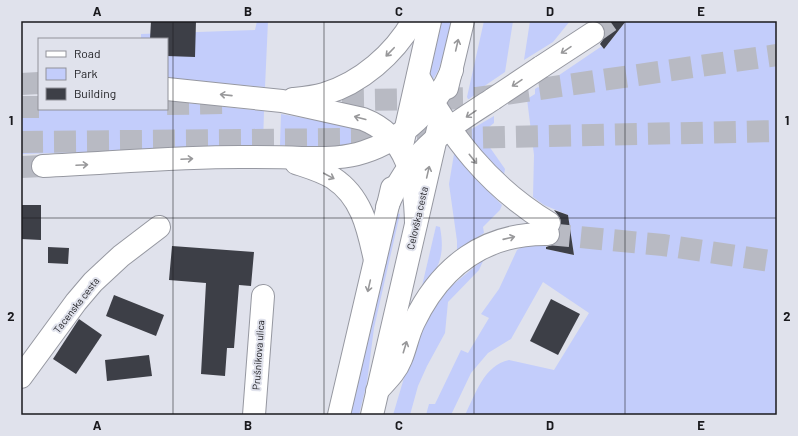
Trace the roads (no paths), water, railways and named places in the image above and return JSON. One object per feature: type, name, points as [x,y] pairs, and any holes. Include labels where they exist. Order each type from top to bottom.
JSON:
[{"type":"main road","points":[[274,100],[323,94],[358,77],[375,66],[392,50],[413,21]]},
{"type":"main road","points":[[339,415],[387,207],[395,188],[402,146],[430,21]]},
{"type":"main road","points":[[43,166],[192,158],[328,158],[348,156],[371,149],[402,146],[425,147],[440,121],[443,89],[452,70],[463,21]]},
{"type":"main road","points":[[402,146],[440,121],[493,99],[593,33]]},
{"type":"main road","points":[[377,391],[391,376],[401,360],[414,322],[437,286],[458,264],[483,247],[542,226],[475,162],[440,121],[418,76]]},
{"type":"main road","points":[[168,89],[274,100],[364,119],[379,126],[402,146],[416,202],[416,223]]},
{"type":"main road","name":"Celovška cesta","points":[[372,415],[440,121]]},
{"type":"main road","points":[[271,157],[319,171],[333,178],[352,194],[365,219],[375,260]]},
{"type":"main road","name":"Tacenska cesta","points":[[21,377],[76,302],[93,282],[121,256],[159,227]]},
{"type":"main road","name":"Prušnikova ulica","points":[[254,415],[262,296]]},
{"type":"tunnel","points":[[593,33],[610,21]]},
{"type":"tunnel","points":[[309,101],[477,98],[777,55]]},
{"type":"tunnel","points":[[21,84],[38,83]]},
{"type":"tunnel","points":[[168,104],[229,103]]},
{"type":"tunnel","points":[[21,107],[38,107]]},
{"type":"tunnel","points":[[21,142],[461,138],[777,131]]},
{"type":"tunnel","points":[[21,167],[43,166]]},
{"type":"tunnel","points":[[548,234],[663,245],[777,262]]}]
